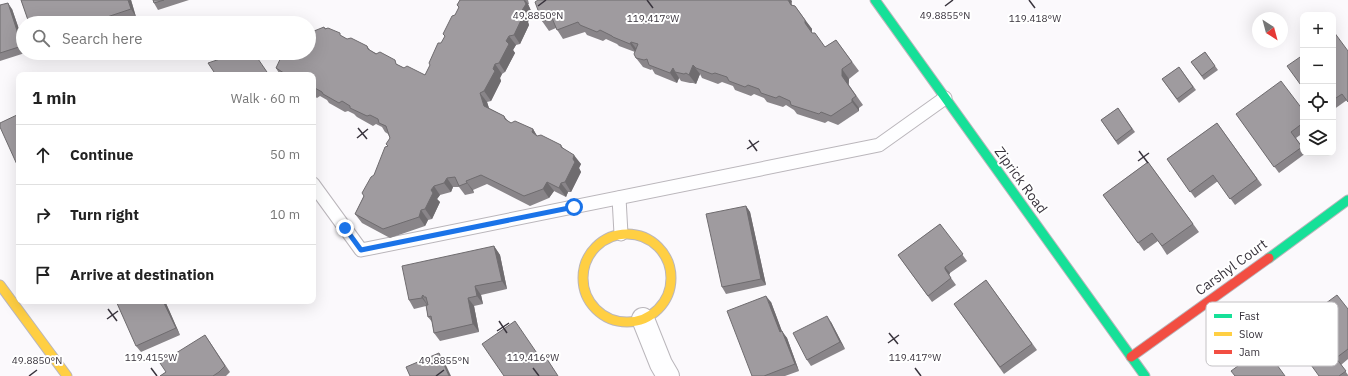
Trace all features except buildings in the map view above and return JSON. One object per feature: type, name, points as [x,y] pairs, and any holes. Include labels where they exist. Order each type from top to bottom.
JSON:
[{"type":"street","name":"Ziprick Road","points":[[875,0],[1145,376]]},
{"type":"street","name":"Carshyl Court","points":[[1207,302],[1348,200]]},
{"type":"street","points":[[621,234],[635,234],[648,239],[659,248],[667,259],[671,273],[670,287],[665,300],[656,310],[643,318],[628,322],[614,320],[600,313],[590,302],[584,289],[583,274],[587,260],[595,247],[607,238],[621,234]]},
{"type":"street","points":[[0,285],[67,376]]},
{"type":"street","name":"Carshyl Court","points":[[1131,357],[1206,303]]},
{"type":"street","points":[[643,318],[660,364],[668,376]]},
{"type":"lane","points":[[316,188],[361,250],[879,145],[945,98]]},
{"type":"lane","points":[[619,198],[621,234]]},
{"type":"traffic: fast","points":[[875,0],[1145,376]]},
{"type":"traffic: fast","points":[[1269,258],[1348,200]]},
{"type":"traffic: slow","points":[[627,234],[644,238],[658,247],[667,261],[671,278],[667,295],[658,309],[644,318],[627,322],[610,318],[596,309],[587,295],[583,278],[587,261],[596,247],[610,238],[627,234]]},
{"type":"traffic: slow","points":[[0,285],[67,376]]},
{"type":"traffic: jam","points":[[1208,302],[1269,258]]},
{"type":"traffic: jam","points":[[1131,357],[1206,303]]},
{"type":"route","points":[[345,228],[361,250],[574,207]]}]
